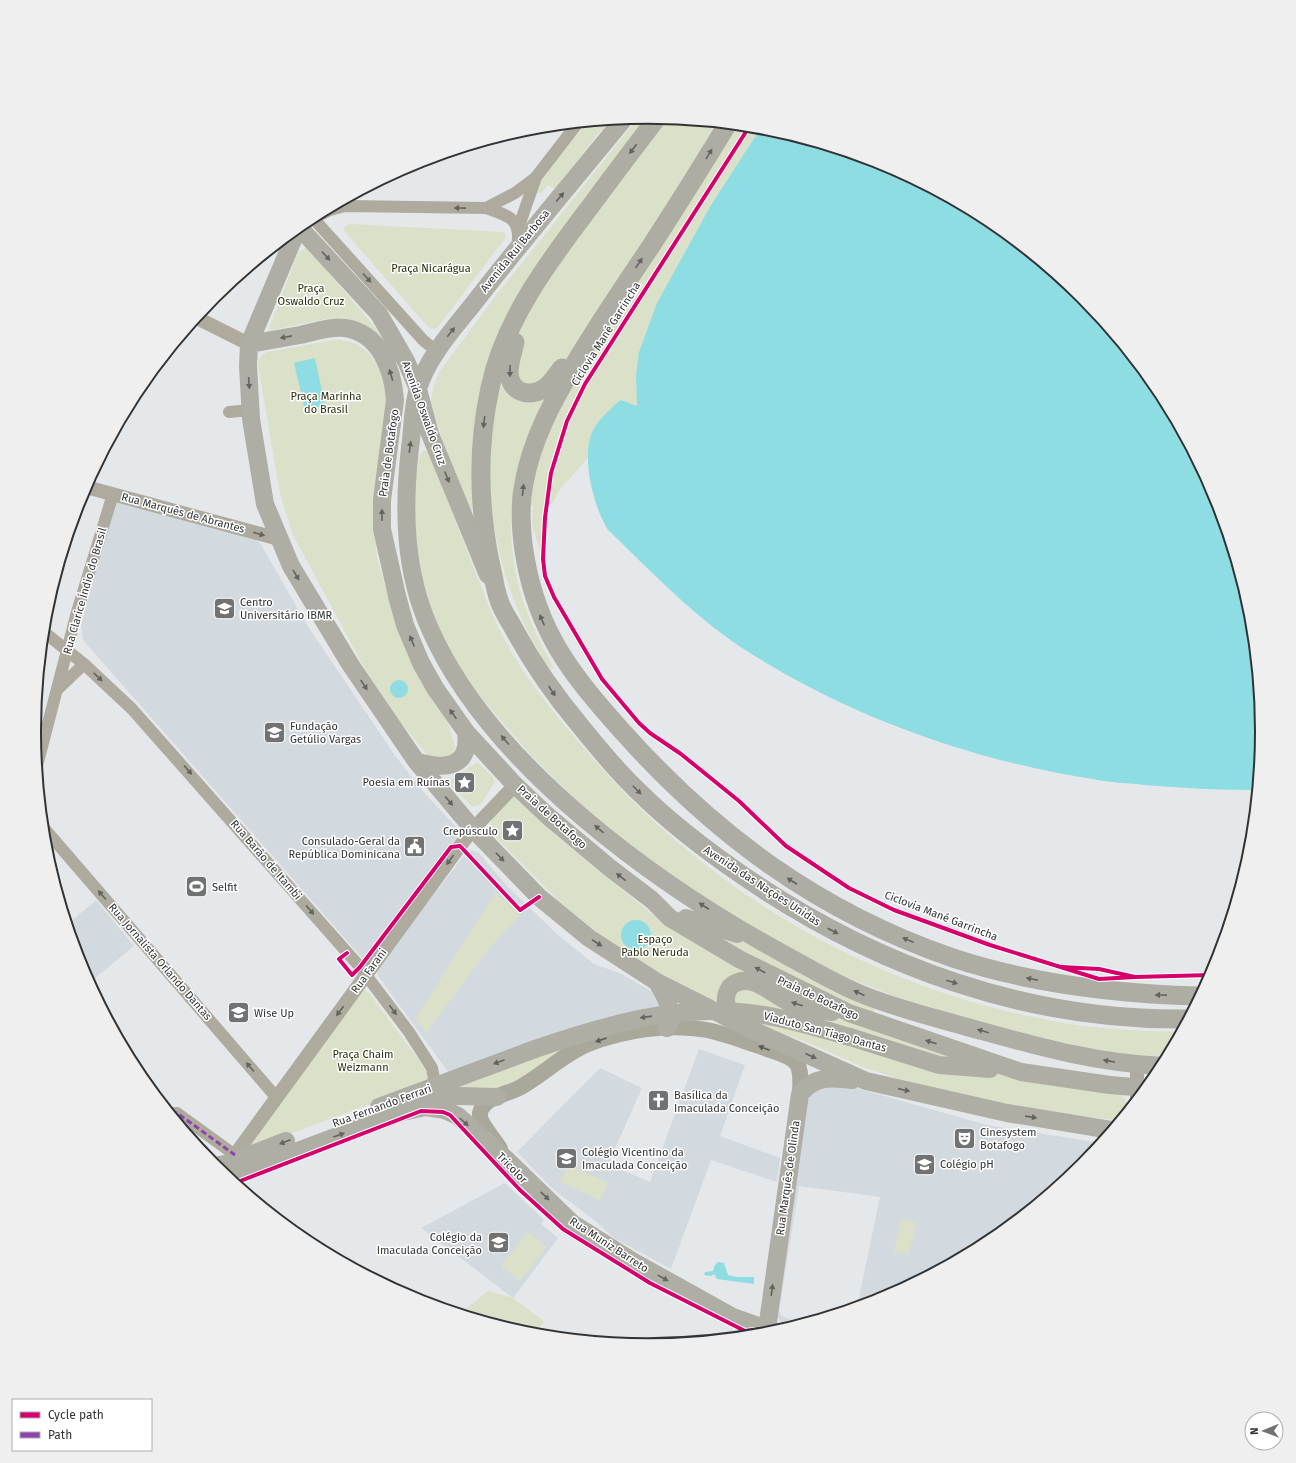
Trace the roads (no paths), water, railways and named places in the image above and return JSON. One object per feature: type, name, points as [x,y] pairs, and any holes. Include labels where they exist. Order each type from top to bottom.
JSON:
[{"type":"highway","points":[[652,124],[545,268],[511,359],[509,372],[510,381],[519,392],[531,393],[544,389],[602,318],[692,182],[724,130]]},
{"type":"highway","name":"Avenida das Nações Unidas","points":[[545,268],[510,329],[491,384],[484,419],[480,474],[481,508],[487,546],[499,602],[531,659],[556,696],[637,790],[705,850],[770,894],[838,934],[916,970],[956,983],[1040,1005],[1095,1014],[1182,1019]]},
{"type":"highway","name":"Avenida das Nações Unidas","points":[[602,318],[550,407],[537,434],[524,484],[521,529],[529,582],[540,615],[549,635],[569,668],[603,711],[643,755],[686,798],[740,844],[793,881],[832,905],[878,927],[952,957],[1029,978],[1106,990],[1155,995],[1194,996]]},
{"type":"main road","name":"Avenida Rui Barbosa","points":[[418,389],[437,352],[517,248],[618,125]]},
{"type":"main road","name":"Avenida Oswaldo Cruz","points":[[303,233],[379,314],[406,361],[418,389],[430,434],[499,602]]},
{"type":"main road","points":[[293,239],[249,344],[248,366],[251,410],[264,504],[291,566],[316,610],[350,664],[416,761],[473,829],[539,897],[590,938],[657,982],[748,1028],[866,1081]]},
{"type":"main road","name":"Praia de Botafogo","points":[[249,344],[331,328],[346,328],[358,332],[369,339],[386,361],[394,384],[395,414],[386,465],[382,500],[382,528],[396,596],[405,625],[421,663],[435,688],[466,732],[515,785],[549,817],[604,864],[652,900],[670,918],[740,959],[849,1014],[1021,1072],[1137,1091]]},
{"type":"main road","name":"Praia de Botafogo","points":[[418,389],[406,493],[408,556],[415,584],[429,627],[454,674],[474,705],[522,760],[558,795],[625,851],[668,882],[748,935],[825,978],[864,996],[1066,1054],[1137,1065],[1155,1066]]},
{"type":"main road","points":[[395,414],[393,490],[398,521],[408,556]]},
{"type":"main road","points":[[429,627],[435,688]]},
{"type":"main road","points":[[416,761],[440,767],[449,766],[456,762],[462,757],[466,747],[466,732]]},
{"type":"main road","points":[[652,900],[691,920],[730,933],[748,935]]},
{"type":"main road","points":[[748,1028],[733,1016],[726,1005],[727,992],[735,982],[740,980],[748,980],[755,983],[794,1005],[849,1014]]},
{"type":"main road","points":[[657,982],[669,1008],[670,1018],[667,1028]]},
{"type":"main road","name":"Viaduto San Tiago Dantas","points":[[535,1048],[618,1022],[643,1017],[696,1012],[731,1011],[764,1015],[850,1037],[939,1065],[1021,1072]]},
{"type":"main road","points":[[414,1095],[497,1097],[522,1086],[558,1061],[587,1045],[619,1034],[667,1028],[708,1031],[751,1043],[791,1058],[797,1063],[799,1070],[800,1094]]},
{"type":"main road","name":"Rua Fernando Ferrari","points":[[229,1167],[535,1048]]},
{"type":"main road","points":[[800,1094],[811,1083],[823,1078],[866,1081],[1007,1113],[1106,1129]]},
{"type":"main road","name":"Rua Marquês de Olinda","points":[[771,1326],[800,1094]]},
{"type":"main road","name":"Rua Muniz Barreto","points":[[497,1097],[482,1108],[480,1118],[507,1160],[572,1223],[634,1262],[733,1317],[761,1328]]},
{"type":"main road","name":"Rua Fernando Ferrari","points":[[229,1167],[287,1154],[394,1115],[426,1107],[445,1110],[458,1116],[507,1160]]},
{"type":"street","name":"Avenida Rui Barbosa","points":[[516,225],[536,177],[573,130]]},
{"type":"street","points":[[486,208],[520,190],[536,177]]},
{"type":"street","points":[[506,198],[516,225],[517,248]]},
{"type":"street","points":[[344,206],[486,208],[506,215],[516,225]]},
{"type":"street","points":[[317,223],[423,340],[437,352]]},
{"type":"street","points":[[202,320],[249,344]]},
{"type":"street","points":[[229,412],[251,410]]},
{"type":"street","name":"Rua Marquês de Abrantes","points":[[92,489],[279,540]]},
{"type":"street","name":"Rua Clarice Índio do Brasil","points":[[41,749],[68,652],[76,612],[113,494]]},
{"type":"street","name":"Rua Barão de Itambi","points":[[49,636],[84,664],[132,709],[180,761],[367,975],[409,1032],[432,1068],[434,1078],[431,1088]]},
{"type":"street","name":"Rua Clarice Índio do Brasil","points":[[57,690],[84,664]]},
{"type":"street","name":"Rua Farani","points":[[229,1167],[276,1097],[473,829],[515,785]]},
{"type":"street","name":"Rua Jornalista Orlando Dantas","points":[[50,836],[276,1097]]},
{"type":"street","points":[[1137,1065],[1140,1088]]},
{"type":"street","points":[[176,1113],[229,1167]]},
{"type":"water","points":[[756,135],[805,145],[843,157],[916,187],[952,206],[985,227],[1018,250],[1048,275],[1077,302],[1104,331],[1130,362],[1153,394],[1174,428],[1209,499],[1223,536],[1234,574],[1250,652],[1254,692],[1255,732],[1252,790],[1200,789],[1144,785],[1104,781],[1052,772],[962,749],[917,734],[874,717],[831,698],[790,677],[731,640],[676,595],[608,530],[598,510],[591,484],[588,458],[591,435],[599,421],[621,400],[637,406],[636,375],[639,352],[657,303],[711,205]]},
{"type":"water","points":[[315,358],[325,405],[305,410],[294,363]]},
{"type":"water","points":[[399,680],[405,683],[408,689],[405,695],[399,698],[393,695],[390,689],[393,683]]},
{"type":"water","points":[[636,920],[642,921],[650,929],[650,941],[642,949],[636,950],[630,949],[622,941],[621,935],[622,929],[630,921]]},
{"type":"water","points":[[718,1262],[724,1263],[728,1275],[737,1277],[754,1277],[754,1284],[717,1279],[714,1274],[711,1276],[704,1275],[705,1272],[713,1271]]},
{"type":"place","name":"Centro Universitário IBMR","points":[[225,608]]},
{"type":"place","name":"Fundação Getúlio Vargas","points":[[275,732]]},
{"type":"place","name":"Poesia em Ruínas","points":[[465,782]]},
{"type":"place","name":"Crepúsculo","points":[[513,831]]},
{"type":"place","name":"Consulado-Geral da República Dominicana","points":[[415,847]]},
{"type":"place","name":"Selfit","points":[[196,887]]},
{"type":"place","name":"Wise Up","points":[[238,1013]]},
{"type":"place","name":"Basílica da Imaculada Conceição","points":[[658,1101]]},
{"type":"place","name":"Cinesystem Botafogo","points":[[964,1138]]},
{"type":"place","name":"Colégio Vicentino da Imaculada Conceição","points":[[567,1158]]},
{"type":"place","name":"Colégio pH","points":[[924,1164]]},
{"type":"place","name":"Colégio da Imaculada Conceição","points":[[498,1243]]},
{"type":"park label","name":"Praça Nicarágua","points":[[431,268]]},
{"type":"park label","name":"Praça Oswaldo Cruz","points":[[311,294]]},
{"type":"park label","name":"Praça Marinha do Brasil","points":[[326,402]]},
{"type":"park label","name":"Espaço Pablo Neruda","points":[[655,945]]},
{"type":"park label","name":"Praça Chaim Weizmann","points":[[363,1060]]}]
